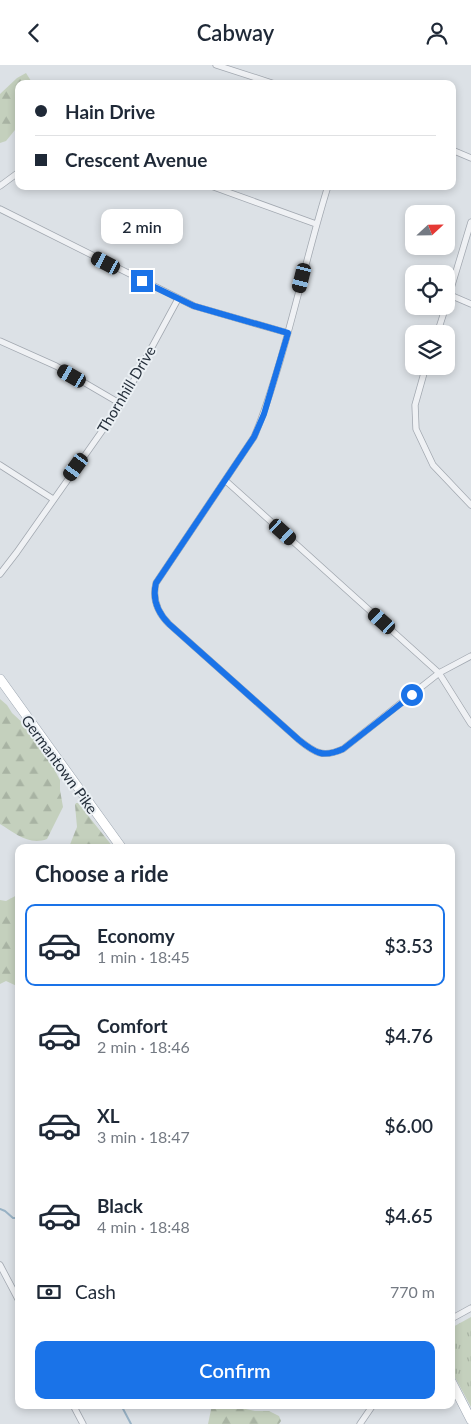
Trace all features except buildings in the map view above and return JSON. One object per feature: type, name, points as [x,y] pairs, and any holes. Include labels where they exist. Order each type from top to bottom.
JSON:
[{"type":"main road","name":"Germantown Pike","points":[[0,679],[119,844]]},
{"type":"main road","points":[[455,1389],[471,1420]]},
{"type":"street","points":[[216,65],[263,80]]},
{"type":"street","points":[[456,151],[471,158]]},
{"type":"street","points":[[0,186],[15,174]]},
{"type":"street","points":[[222,190],[316,224]]},
{"type":"street","points":[[327,190],[264,414],[254,437],[226,481],[156,583],[154,591],[156,605],[169,624],[291,734],[310,749],[321,754],[336,752],[356,739],[440,673],[471,656]]},
{"type":"street","points":[[0,209],[194,306],[288,333]]},
{"type":"street","points":[[455,278],[471,222]]},
{"type":"street","points":[[455,297],[471,304]]},
{"type":"street","name":"Thornhill Drive","points":[[0,574],[121,404],[178,299]]},
{"type":"street","points":[[0,341],[56,366],[121,404]]},
{"type":"street","points":[[423,375],[415,405],[416,429],[434,465],[471,505]]},
{"type":"street","points":[[0,465],[53,499]]},
{"type":"street","points":[[226,481],[440,673],[471,724]]},
{"type":"street","points":[[0,1265],[15,1293]]},
{"type":"street","points":[[455,1317],[471,1308]]},
{"type":"street","points":[[75,1409],[82,1424]]},
{"type":"street","points":[[360,1424],[370,1409]]},
{"type":"green space","points":[[26,73],[30,80],[15,80],[15,130],[6,141],[0,143],[0,94],[17,78]]},
{"type":"green space","points":[[0,699],[25,725],[60,780],[63,807],[47,839],[40,841],[28,840],[0,824]]},
{"type":"green space","points":[[78,803],[111,844],[70,844],[77,827],[75,805]]},
{"type":"green space","points":[[15,896],[15,985],[6,981],[0,984],[0,900],[6,901]]},
{"type":"green space","points":[[471,1317],[471,1407],[455,1377],[455,1326]]},
{"type":"green space","points":[[211,1409],[269,1411],[279,1416],[281,1421],[279,1424],[208,1424]]},
{"type":"waterway","points":[[0,1209],[15,1218]]},
{"type":"waterway","points":[[123,1409],[131,1424]]},
{"type":"route","points":[[142,281],[194,306],[288,333],[264,414],[254,437],[156,583],[154,598],[160,613],[169,624],[299,740],[310,749],[321,754],[328,754],[343,749],[412,695]]}]
